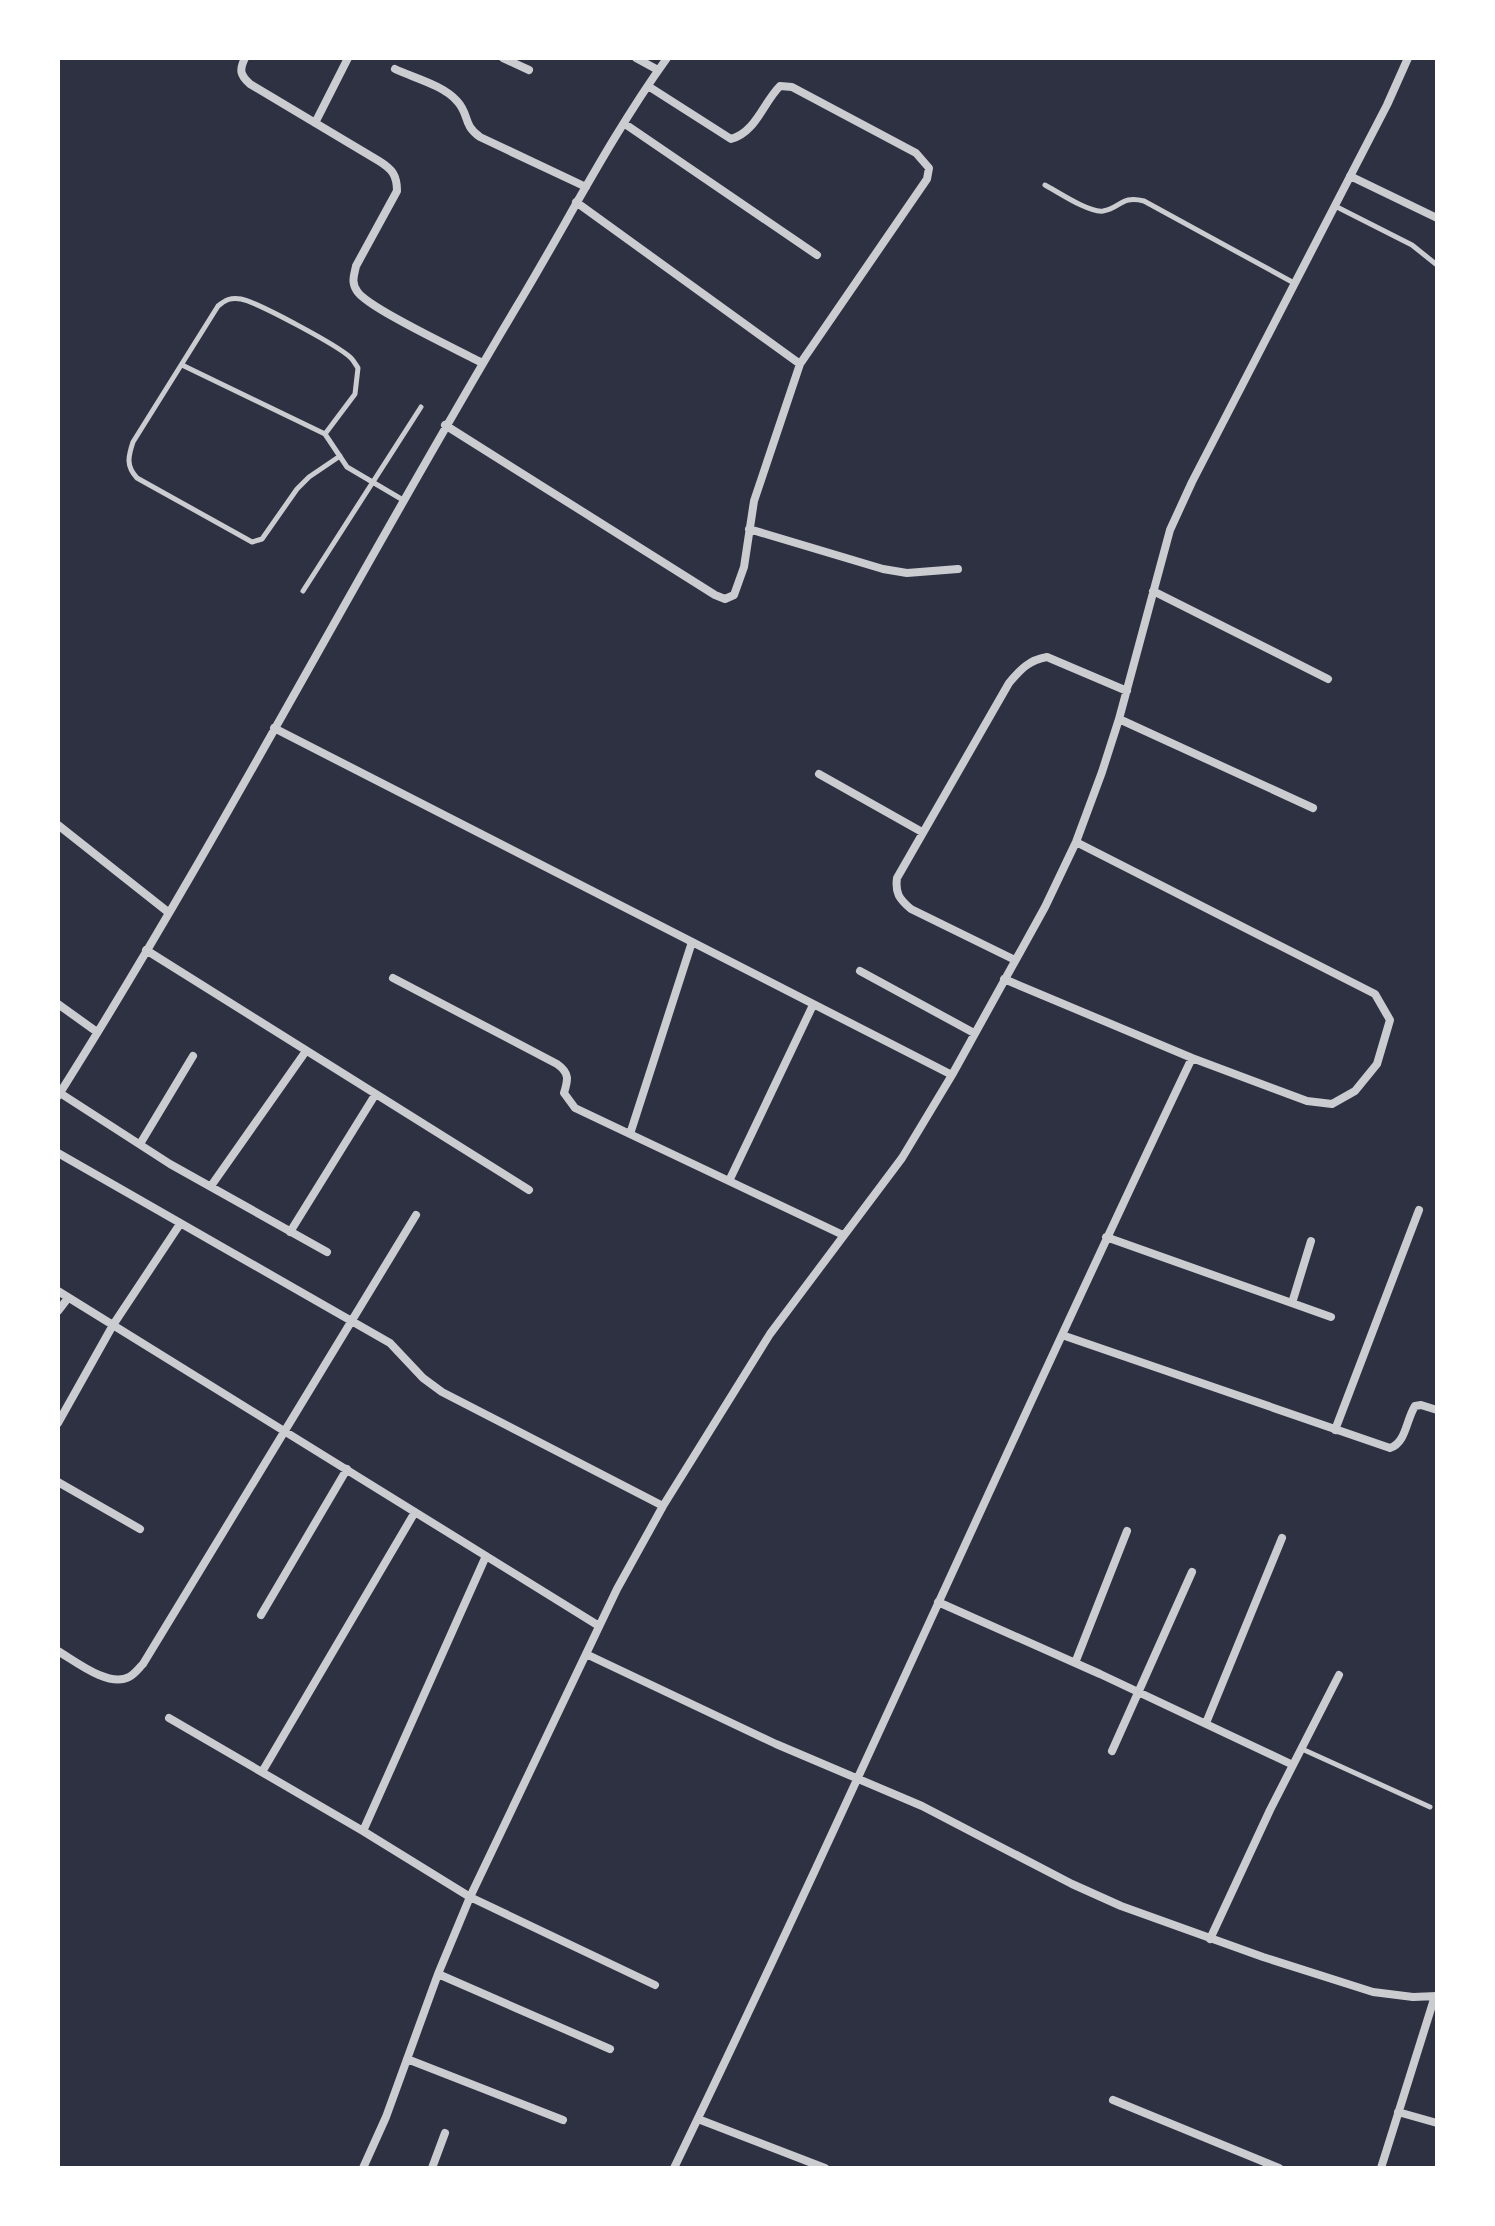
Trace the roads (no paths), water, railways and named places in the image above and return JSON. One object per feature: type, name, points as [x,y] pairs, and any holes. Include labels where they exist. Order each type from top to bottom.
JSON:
[{"type":"street","points":[[245,58],[240,68],[242,77],[250,84],[392,169],[397,180],[397,191],[356,266],[353,279],[355,289],[373,304],[482,363]]},
{"type":"street","points":[[315,123],[348,58]]},
{"type":"street","points":[[503,58],[529,70]]},
{"type":"street","points":[[636,58],[658,70]]},
{"type":"street","points":[[327,1252],[59,1094],[168,912],[445,425],[576,202],[667,58]]},
{"type":"street","points":[[363,2168],[386,2117],[438,1974],[470,1897],[599,1626],[663,1506],[770,1334],[902,1158],[1045,907],[1076,842],[1119,719],[1170,530],[1408,58]]},
{"type":"street","points":[[395,69],[451,95],[459,103],[466,124],[480,137],[586,187]]},
{"type":"street","points":[[445,425],[725,599],[734,595],[739,584],[754,501],[800,364],[927,179],[929,168],[916,153],[792,87],[780,86],[750,128],[741,136],[731,139],[648,86]]},
{"type":"street","points":[[625,124],[817,255]]},
{"type":"street","points":[[1350,176],[1437,218]]},
{"type":"street","points":[[576,202],[800,364]]},
{"type":"street","points":[[749,529],[883,569],[907,573],[958,569]]},
{"type":"street","points":[[1153,591],[1328,679]]},
{"type":"street","points":[[1015,960],[911,909],[895,891],[897,878],[1009,683],[1022,668],[1034,659],[1047,657],[1127,691]]},
{"type":"street","points":[[1119,719],[1313,808]]},
{"type":"street","points":[[274,728],[952,1075]]},
{"type":"street","points":[[819,774],[922,832]]},
{"type":"street","points":[[58,825],[168,912]]},
{"type":"street","points":[[1004,979],[1192,1058],[1307,1101],[1332,1104],[1355,1091],[1377,1064],[1390,1020],[1375,994],[1076,842]]},
{"type":"street","points":[[630,1134],[692,942]]},
{"type":"street","points":[[146,950],[529,1190]]},
{"type":"street","points":[[860,971],[974,1033]]},
{"type":"street","points":[[393,978],[557,1064],[565,1070],[568,1078],[564,1093],[575,1108],[843,1235]]},
{"type":"street","points":[[58,1004],[97,1032]]},
{"type":"street","points":[[729,1181],[813,1005]]},
{"type":"street","points":[[211,1186],[306,1051]]},
{"type":"street","points":[[140,1144],[193,1056]]},
{"type":"street","points":[[674,2168],[859,1778],[1106,1237],[1192,1058]]},
{"type":"street","points":[[290,1232],[375,1095]]},
{"type":"street","points":[[58,1153],[390,1343],[423,1378],[442,1392],[663,1506]]},
{"type":"street","points":[[1335,1430],[1419,1210]]},
{"type":"street","points":[[58,1651],[105,1676],[120,1680],[132,1676],[143,1664],[416,1215]]},
{"type":"street","points":[[58,1423],[113,1325],[180,1224]]},
{"type":"street","points":[[1106,1237],[1331,1317]]},
{"type":"street","points":[[1292,1303],[1311,1241]]},
{"type":"street","points":[[58,1291],[599,1626]]},
{"type":"street","points":[[58,1311],[68,1298]]},
{"type":"street","points":[[1062,1335],[1383,1447],[1396,1448],[1415,1406],[1437,1410]]},
{"type":"street","points":[[261,1615],[347,1469]]},
{"type":"street","points":[[58,1482],[140,1529]]},
{"type":"street","points":[[262,1772],[415,1512]]},
{"type":"street","points":[[1075,1663],[1127,1531]]},
{"type":"street","points":[[1206,1723],[1282,1538]]},
{"type":"street","points":[[363,1831],[486,1556]]},
{"type":"street","points":[[1112,1751],[1192,1572]]},
{"type":"street","points":[[938,1602],[1293,1765]]},
{"type":"street","points":[[586,1654],[776,1744],[922,1806],[1121,1906],[1210,1939],[1373,1992],[1436,1996],[1381,2168]]},
{"type":"street","points":[[1210,1939],[1339,1675]]},
{"type":"street","points":[[169,1718],[470,1897],[655,1985]]},
{"type":"street","points":[[438,1974],[610,2049]]},
{"type":"street","points":[[407,2059],[563,2120]]},
{"type":"street","points":[[1113,2100],[1279,2168]]},
{"type":"street","points":[[1398,2112],[1437,2123]]},
{"type":"street","points":[[698,2119],[825,2168]]},
{"type":"street","points":[[432,2168],[445,2133]]},
{"type":"lane","points":[[1045,185],[1098,212],[1108,210],[1123,199],[1144,201],[1295,284]]},
{"type":"lane","points":[[1335,206],[1412,245],[1437,265]]},
{"type":"lane","points":[[325,434],[355,394],[358,368],[351,357],[273,313],[238,298],[226,299],[218,306],[133,442],[128,457],[129,469],[137,478],[252,542],[262,539],[303,483],[340,456]]},
{"type":"lane","points":[[182,365],[325,434],[347,467],[403,500]]},
{"type":"lane","points":[[303,591],[421,407]]},
{"type":"lane","points":[[1301,1748],[1430,1807]]}]
